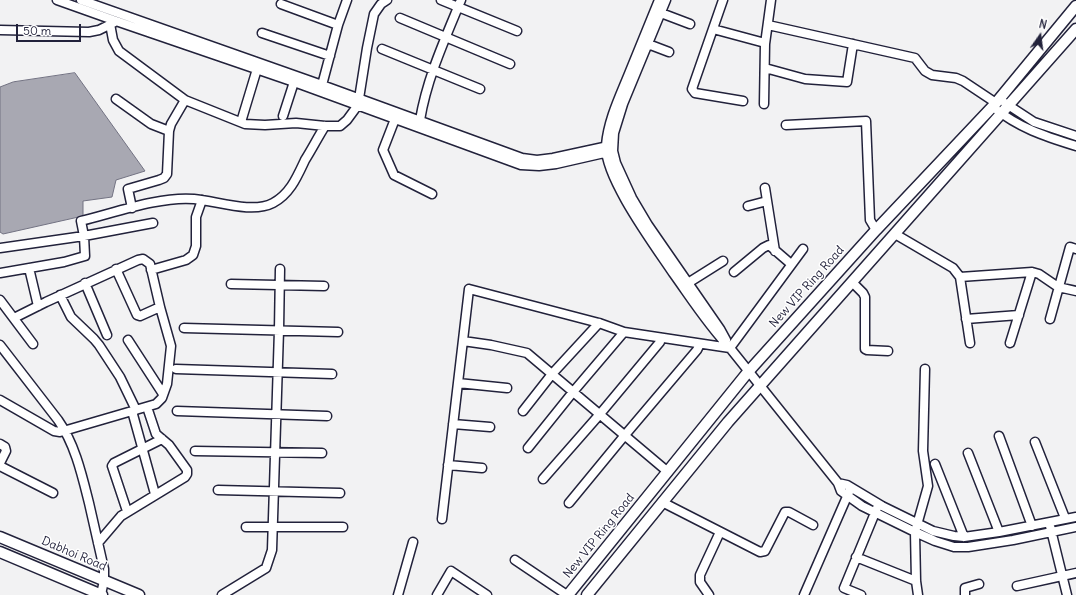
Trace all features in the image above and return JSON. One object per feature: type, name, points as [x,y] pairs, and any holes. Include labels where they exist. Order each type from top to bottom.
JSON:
[{"type":"main road","name":"New VIP Ring Road","points":[[568,595],[748,372],[876,230],[996,103],[1076,6]]},
{"type":"main road","points":[[587,595],[728,422],[1076,28]]},
{"type":"main road","name":"Dabhoi Road","points":[[0,537],[139,595]]},
{"type":"main road","points":[[0,552],[102,595]]},
{"type":"street","points":[[81,0],[322,85],[395,119],[521,165],[539,166],[556,164],[609,149]]},
{"type":"street","points":[[322,85],[346,0]]},
{"type":"street","points":[[113,23],[113,40],[119,51],[185,100],[245,124],[266,125],[296,123],[340,126],[347,120],[359,102],[374,14],[381,4],[387,0]]},
{"type":"street","points":[[441,0],[460,3],[517,31]]},
{"type":"street","points":[[659,0],[617,102],[607,133],[609,166],[626,201],[643,229],[714,332],[730,348],[838,483],[841,491],[875,512],[935,541],[954,547],[968,547],[1013,540],[1076,527]]},
{"type":"street","points":[[666,0],[623,104],[609,149],[632,198],[648,225],[720,329],[730,348]]},
{"type":"street","points":[[723,0],[692,91],[695,94],[743,101]]},
{"type":"street","points":[[764,104],[765,43],[771,0]]},
{"type":"street","points":[[63,1],[113,23],[294,82],[420,120],[522,158],[537,160],[609,149]]},
{"type":"street","points":[[420,120],[423,99],[445,37],[460,3]]},
{"type":"street","points":[[281,4],[338,25]]},
{"type":"street","points":[[661,13],[690,24]]},
{"type":"street","points":[[400,18],[510,64]]},
{"type":"street","points":[[0,30],[89,32],[98,30],[113,23]]},
{"type":"street","points":[[768,25],[915,58],[925,71],[932,75],[956,78],[996,103],[1008,106],[1034,122],[1076,136]]},
{"type":"street","points":[[713,29],[765,43]]},
{"type":"street","points":[[262,33],[330,56]]},
{"type":"street","points":[[648,44],[669,52]]},
{"type":"street","points":[[765,68],[805,79],[847,82],[853,44]]},
{"type":"street","points":[[382,49],[480,89]]},
{"type":"street","points":[[241,122],[257,69]]},
{"type":"street","points":[[283,116],[294,82]]},
{"type":"street","points":[[116,99],[152,124],[169,131]]},
{"type":"street","points":[[132,208],[128,189],[159,180],[164,178],[166,174],[169,131],[185,100]]},
{"type":"street","points":[[996,103],[1001,113],[1029,130],[1076,146]]},
{"type":"street","points":[[395,119],[383,150],[394,175],[432,194]]},
{"type":"street","points":[[786,125],[866,122],[870,220],[876,230]]},
{"type":"street","points":[[0,273],[64,262],[85,256],[84,236],[81,221],[159,201],[173,199],[202,200],[250,207],[272,203],[284,195],[292,186],[325,126]]},
{"type":"street","points":[[765,188],[775,251]]},
{"type":"street","points":[[151,270],[186,260],[193,255],[196,246],[196,216],[202,200]]},
{"type":"street","points":[[748,206],[767,201]]},
{"type":"street","points":[[0,248],[84,236],[153,223]]},
{"type":"street","points":[[895,234],[953,268],[960,277],[970,343]]},
{"type":"street","points":[[734,272],[765,246],[769,246],[791,264]]},
{"type":"street","points":[[1050,319],[1070,247],[1076,248]]},
{"type":"street","points":[[730,348],[803,249]]},
{"type":"street","points":[[0,400],[54,431],[60,432],[156,404],[162,398],[167,384],[171,346],[150,264],[144,259],[116,269],[14,318]]},
{"type":"street","points":[[688,283],[723,261]]},
{"type":"street","points":[[29,268],[38,306]]},
{"type":"street","points":[[222,595],[266,568],[272,550],[280,268]]},
{"type":"street","points":[[116,269],[137,315],[144,315],[160,307]]},
{"type":"street","points":[[960,277],[1032,272],[1039,274],[1058,287],[1076,291]]},
{"type":"street","points":[[1010,344],[1032,272]]},
{"type":"street","points":[[852,282],[864,295],[865,349],[888,351]]},
{"type":"street","points":[[85,284],[107,335]]},
{"type":"street","points":[[231,284],[324,286]]},
{"type":"street","points":[[442,518],[469,289],[598,323],[624,332],[730,348]]},
{"type":"street","points":[[60,295],[71,317],[99,345],[120,377],[134,411],[142,450],[155,494]]},
{"type":"street","points":[[0,300],[33,344]]},
{"type":"street","points":[[966,319],[1018,315]]},
{"type":"street","points":[[522,411],[552,374],[598,323]]},
{"type":"street","points":[[184,328],[338,332]]},
{"type":"street","points":[[528,448],[624,332]]},
{"type":"street","points":[[543,480],[660,342],[660,338]]},
{"type":"street","points":[[128,340],[163,394]]},
{"type":"street","points":[[463,341],[491,345],[527,353],[668,472]]},
{"type":"street","points":[[569,503],[624,435],[697,350],[700,344]]},
{"type":"street","points":[[0,345],[47,404],[66,431],[83,478],[104,569],[102,595]]},
{"type":"street","points":[[176,369],[332,374]]},
{"type":"street","points":[[918,595],[916,581],[915,532],[928,486],[923,451],[925,369]]},
{"type":"street","points":[[458,383],[507,388]]},
{"type":"street","points":[[98,544],[115,522],[127,511],[185,477],[187,474],[187,470],[169,445],[156,434],[147,407]]},
{"type":"street","points":[[177,411],[327,416]]},
{"type":"street","points":[[453,424],[490,427]]},
{"type":"street","points":[[999,436],[1032,526]]},
{"type":"street","points":[[127,511],[112,466],[114,463],[162,439]]},
{"type":"street","points":[[1035,442],[1066,518]]},
{"type":"street","points":[[0,444],[5,447],[6,450],[0,464],[53,493]]},
{"type":"street","points":[[195,451],[322,453]]},
{"type":"street","points":[[968,453],[999,532]]},
{"type":"street","points":[[934,464],[964,537]]},
{"type":"street","points":[[448,465],[482,468]]},
{"type":"street","points":[[838,483],[847,485],[879,504],[918,522],[933,531],[954,536],[964,537],[999,532],[1076,516]]},
{"type":"street","points":[[804,595],[851,488]]},
{"type":"street","points":[[218,490],[340,493]]},
{"type":"street","points":[[662,502],[760,552],[764,552],[786,512],[789,512],[813,525]]},
{"type":"street","points":[[861,595],[843,592],[856,557],[879,504]]},
{"type":"street","points":[[1049,522],[1067,595]]},
{"type":"street","points":[[246,527],[343,527]]},
{"type":"street","points":[[709,595],[700,582],[700,574],[720,532]]},
{"type":"street","points":[[398,595],[413,542]]},
{"type":"street","points":[[856,557],[916,581]]},
{"type":"street","points":[[515,560],[568,595]]},
{"type":"street","points":[[437,595],[451,571],[487,595]]},
{"type":"street","points":[[1017,586],[1076,573]]},
{"type":"street","points":[[965,595],[965,588],[979,584]]},
{"type":"shaded area","points":[[75,73],[145,171],[116,180],[112,197],[83,201],[83,216],[3,234],[0,232],[0,87],[13,82]]}]
